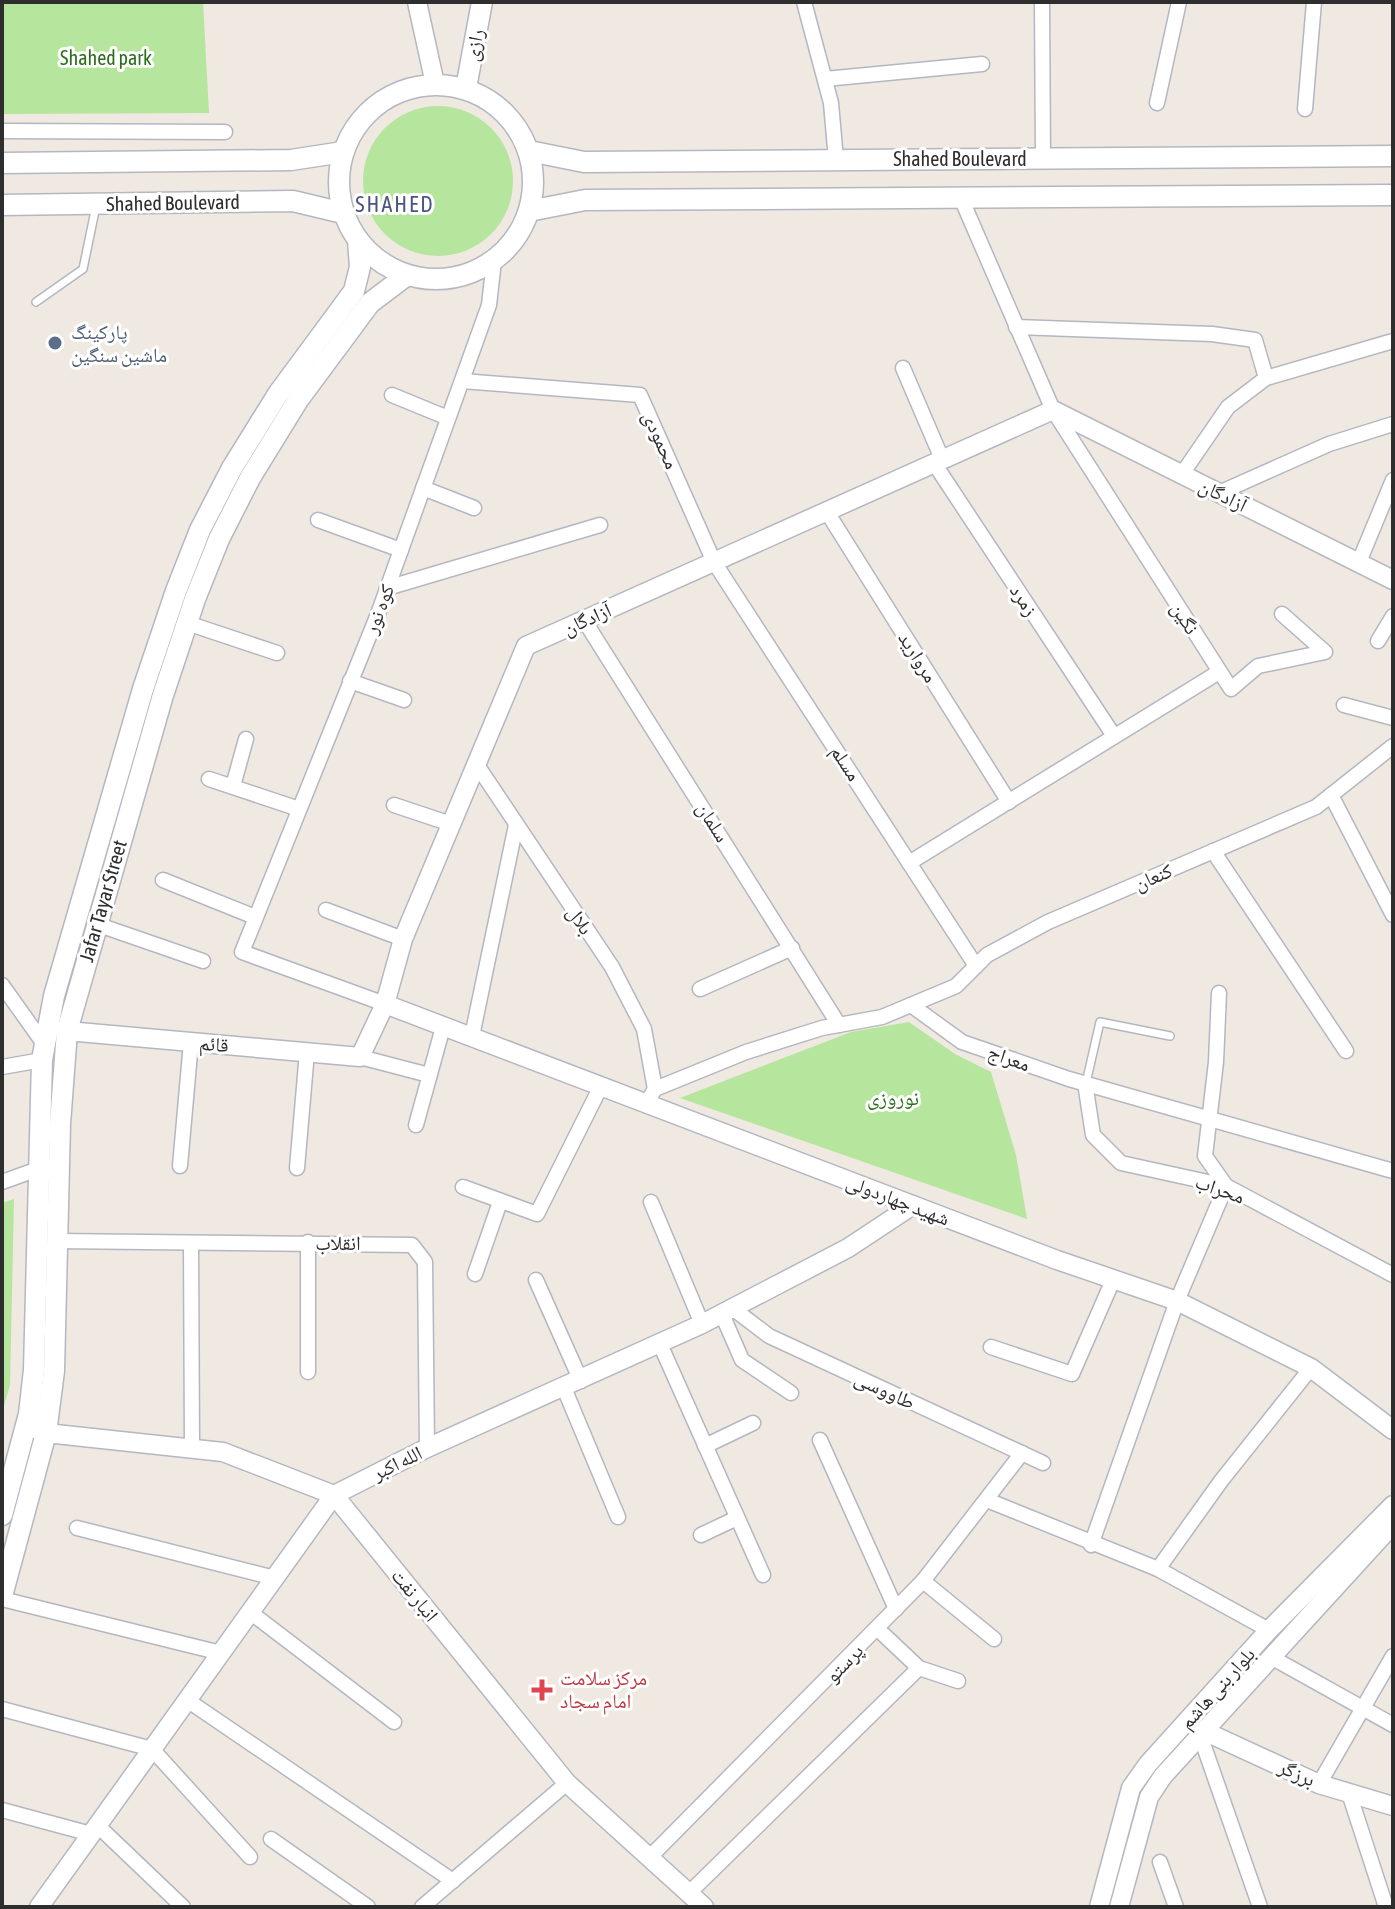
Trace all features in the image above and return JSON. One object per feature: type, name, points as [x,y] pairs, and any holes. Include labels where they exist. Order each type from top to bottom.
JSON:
[{"type":"main road","name":"رازی","points":[[466,88],[482,2]]},
{"type":"main road","points":[[435,84],[466,88],[493,102],[515,123],[529,151],[534,179],[529,211],[516,239],[494,261],[467,275],[437,280],[407,275],[379,262],[358,240],[343,213],[338,182],[343,152],[356,125],[378,103],[405,88],[435,84]]},
{"type":"main road","name":"Shahed Boulevard","points":[[529,151],[584,162],[1393,156]]},
{"type":"main road","name":"Shahed Boulevard","points":[[2,163],[291,160],[343,152]]},
{"type":"main road","name":"Shahed Boulevard","points":[[529,211],[585,200],[1393,195]]},
{"type":"main road","name":"Shahed Boulevard","points":[[2,205],[293,201],[343,213]]},
{"type":"main road","name":"Jafar Tayar Street","points":[[2,1597],[46,1433],[54,1371],[62,1062],[67,1031],[187,623],[219,539],[288,397],[354,291],[360,267],[358,240]]},
{"type":"main road","name":"Jafar Tayar Street","points":[[2,1515],[26,1425],[34,1370],[43,1052],[58,980],[143,689],[200,530],[232,468],[288,397],[370,303],[407,275]]},
{"type":"street","points":[[417,2],[435,84]]},
{"type":"street","points":[[804,2],[831,103],[836,160]]},
{"type":"street","points":[[1042,2],[1043,159]]},
{"type":"street","points":[[1157,103],[1179,2]]},
{"type":"street","points":[[1305,109],[1314,2]]},
{"type":"street","points":[[825,79],[982,64]]},
{"type":"street","points":[[2,131],[225,132]]},
{"type":"street","points":[[961,198],[1053,410]]},
{"type":"street","name":"کوه نور","points":[[385,1004],[242,952],[401,550],[489,305],[494,261]]},
{"type":"street","points":[[1016,327],[1212,334],[1255,340],[1266,378]]},
{"type":"street","points":[[1182,474],[1228,407],[1266,378],[1393,341]]},
{"type":"street","name":"زمرد","points":[[903,368],[938,461],[1114,736]]},
{"type":"street","name":"محمودی","points":[[462,381],[640,395],[714,562]]},
{"type":"street","points":[[392,395],[448,418]]},
{"type":"street","name":"آزادگان","points":[[360,1057],[385,1004],[403,939],[526,646],[1053,410],[1393,580]]},
{"type":"street","name":"نگین","points":[[1053,410],[1219,672]]},
{"type":"street","points":[[1219,493],[1329,444],[1393,424]]},
{"type":"street","points":[[1359,562],[1393,480]]},
{"type":"street","points":[[423,488],[474,508]]},
{"type":"street","name":"مروارید","points":[[827,512],[1009,802]]},
{"type":"street","points":[[318,520],[401,550]]},
{"type":"street","points":[[387,588],[600,525]]},
{"type":"street","name":"مسلم","points":[[714,562],[976,966]]},
{"type":"street","points":[[909,863],[1219,672],[1231,689],[1258,666],[1325,652],[1282,614]]},
{"type":"street","points":[[1378,641],[1393,616]]},
{"type":"street","name":"سلمان","points":[[584,620],[839,1025]]},
{"type":"street","points":[[187,623],[277,653]]},
{"type":"street","points":[[350,681],[404,700]]},
{"type":"street","points":[[1344,705],[1393,718]]},
{"type":"street","points":[[233,786],[246,739]]},
{"type":"street","name":"کنعان","points":[[911,1005],[956,986],[987,955],[1048,922],[1316,807],[1393,746]]},
{"type":"street","name":"بلال","points":[[477,765],[612,967],[644,1029],[650,1096]]},
{"type":"street","points":[[209,779],[299,809]]},
{"type":"street","points":[[1331,795],[1393,915]]},
{"type":"street","points":[[394,805],[451,824]]},
{"type":"street","points":[[472,1036],[516,825]]},
{"type":"street","points":[[1213,851],[1346,1051]]},
{"type":"street","points":[[163,880],[255,917]]},
{"type":"street","points":[[326,910],[403,939]]},
{"type":"street","points":[[96,924],[203,961]]},
{"type":"street","points":[[700,989],[792,948]]},
{"type":"street","points":[[2,985],[43,1052],[2,1067]]},
{"type":"street","points":[[1091,1545],[1177,1301],[1226,1186],[1205,1156],[1219,993]]},
{"type":"street","name":"شهید چهاردولی","points":[[385,1004],[601,1086],[650,1096],[913,1205],[1177,1301],[1311,1368],[1393,1430]]},
{"type":"street","points":[[650,1096],[746,1052],[839,1025],[882,1017],[911,1005]]},
{"type":"street","name":"معراج","points":[[911,1005],[962,1042],[1085,1083],[1393,1171]]},
{"type":"street","points":[[416,1125],[443,1027]]},
{"type":"street","name":"قائم","points":[[67,1031],[360,1057]]},
{"type":"street","points":[[180,1166],[191,1042]]},
{"type":"street","points":[[297,1168],[307,1052]]},
{"type":"street","points":[[360,1057],[429,1075]]},
{"type":"street","name":"محراب","points":[[1085,1083],[1093,1135],[1121,1163],[1226,1186],[1393,1275]]},
{"type":"street","points":[[463,1187],[531,1215],[542,1209],[601,1086]]},
{"type":"street","points":[[2,1182],[38,1169]]},
{"type":"street","points":[[475,1274],[500,1202]]},
{"type":"street","points":[[651,1202],[702,1324]]},
{"type":"street","name":"الله اکبر","points":[[39,1907],[334,1495],[427,1448],[702,1324],[848,1248],[913,1205]]},
{"type":"street","name":"انقلاب","points":[[56,1241],[406,1243],[423,1256],[427,1448]]},
{"type":"street","points":[[308,1242],[308,1372]]},
{"type":"street","points":[[191,1243],[192,1446]]},
{"type":"street","points":[[536,1280],[618,1517]]},
{"type":"street","points":[[991,1347],[1072,1374],[1113,1280]]},
{"type":"street","points":[[726,1310],[742,1360],[791,1393]]},
{"type":"street","name":"طاووسی","points":[[726,1310],[769,1336],[1043,1463]]},
{"type":"street","points":[[660,1344],[763,1575]]},
{"type":"street","points":[[1158,1569],[1221,1481],[1311,1368]]},
{"type":"street","points":[[705,1446],[753,1423]]},
{"type":"street","name":"انبار نفت","points":[[26,1425],[46,1433],[192,1446],[223,1452],[334,1495],[567,1783],[704,1907]]},
{"type":"street","points":[[820,1440],[896,1609]]},
{"type":"street","name":"پرستو","points":[[649,1858],[923,1581],[1022,1453]]},
{"type":"street","points":[[987,1500],[1091,1545],[1158,1569],[1269,1630]]},
{"type":"street","name":"بلوار بنی هاشم","points":[[1099,1907],[1131,1788],[1148,1764],[1269,1630],[1393,1505]]},
{"type":"street","points":[[701,1535],[737,1518]]},
{"type":"street","points":[[77,1528],[275,1578]]},
{"type":"street","name":"بلوار بنی هاشم","points":[[1119,1907],[1149,1797],[1202,1733],[1391,1529]]},
{"type":"street","points":[[923,1581],[994,1639]]},
{"type":"street","points":[[2,1597],[221,1653]]},
{"type":"street","points":[[250,1612],[394,1722]]},
{"type":"street","points":[[883,1634],[919,1668],[958,1681]]},
{"type":"street","points":[[1319,1784],[1393,1656]]},
{"type":"street","points":[[1271,1657],[1393,1725]]},
{"type":"street","points":[[689,1893],[919,1668]]},
{"type":"street","points":[[187,1700],[453,1881]]},
{"type":"street","points":[[2,1709],[152,1749],[250,1857]]},
{"type":"street","points":[[1202,1733],[1260,1907]]},
{"type":"street","name":"برزگر","points":[[1202,1733],[1319,1784],[1393,1806]]},
{"type":"street","points":[[422,1907],[567,1783]]},
{"type":"street","points":[[1349,1793],[1386,1907]]},
{"type":"street","points":[[2,1810],[94,1830],[183,1907]]},
{"type":"street","points":[[271,1839],[368,1907]]},
{"type":"street","points":[[1160,1862],[1176,1907]]},
{"type":"lane","points":[[36,302],[83,269],[96,204]]},
{"type":"lane","points":[[1085,1083],[1100,1022],[1170,1036]]},
{"type":"green space","name":"Shahed park","points":[[2,2],[203,2],[209,113],[2,114]]},
{"type":"green space","points":[[438,106],[467,112],[491,128],[507,152],[513,181],[507,210],[491,234],[467,250],[438,256],[409,250],[385,234],[369,210],[363,181],[369,152],[385,128],[409,112]]},
{"type":"green space","name":"نوروزی","points":[[909,1022],[955,1054],[991,1072],[1016,1155],[1027,1219],[680,1098],[851,1032]]},
{"type":"green space","points":[[14,1199],[10,1385],[2,1413],[2,1203]]},
{"type":"place","name":"پارکینگ ماشین سنگین","points":[[55,343]]},
{"type":"place","name":"مرکز سلامت امام سجاد","points":[[542,1690]]},
{"type":"district","name":"SHAHED","points":[[395,204]]}]
